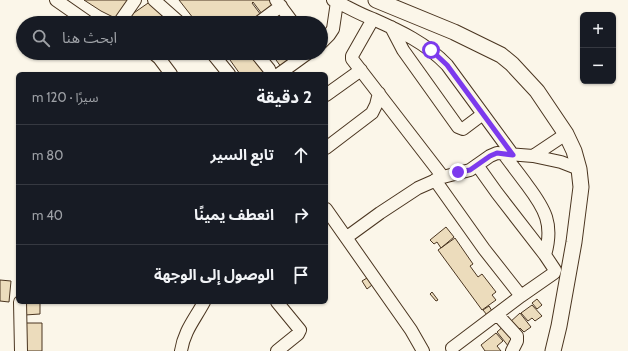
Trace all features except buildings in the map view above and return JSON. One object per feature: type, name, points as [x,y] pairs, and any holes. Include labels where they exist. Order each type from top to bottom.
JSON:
[{"type":"main road","points":[[376,0],[454,32],[501,55],[512,64],[537,91],[566,134],[574,151],[579,169],[581,187],[574,242],[553,351]]},
{"type":"street","points":[[56,0],[79,16]]},
{"type":"street","points":[[124,16],[135,0]]},
{"type":"street","points":[[154,0],[172,16]]},
{"type":"street","points":[[328,36],[334,29],[335,1],[391,27],[423,44],[447,65],[483,114],[541,204],[547,217],[549,235],[545,255]]},
{"type":"street","points":[[265,16],[278,3],[288,16]]},
{"type":"street","points":[[373,19],[352,56],[352,59],[379,93],[439,178],[484,249],[520,296]]},
{"type":"street","points":[[391,27],[403,50],[458,127],[463,129],[483,114]]},
{"type":"street","points":[[160,60],[170,72]]},
{"type":"street","points":[[218,60],[227,72]]},
{"type":"street","points":[[261,60],[270,72]]},
{"type":"street","points":[[281,72],[298,60]]},
{"type":"street","points":[[328,94],[361,70]]},
{"type":"street","points":[[328,146],[372,113],[379,93]]},
{"type":"street","points":[[533,156],[566,134]]},
{"type":"street","points":[[347,237],[404,196],[418,188],[439,178],[470,170],[497,153],[533,156],[561,162],[579,169]]},
{"type":"street","points":[[452,348],[520,296],[555,272],[545,255],[477,165]]},
{"type":"street","points":[[328,212],[411,330],[423,351]]},
{"type":"street","points":[[20,304],[21,351]]},
{"type":"street","points":[[181,351],[182,340],[188,326],[203,304]]},
{"type":"street","points":[[277,351],[298,334],[300,330],[279,304]]},
{"type":"street","points":[[497,314],[517,336],[517,341],[512,351]]},
{"type":"route","points":[[431,50],[447,65],[513,155],[497,153],[470,170],[458,172]]}]
